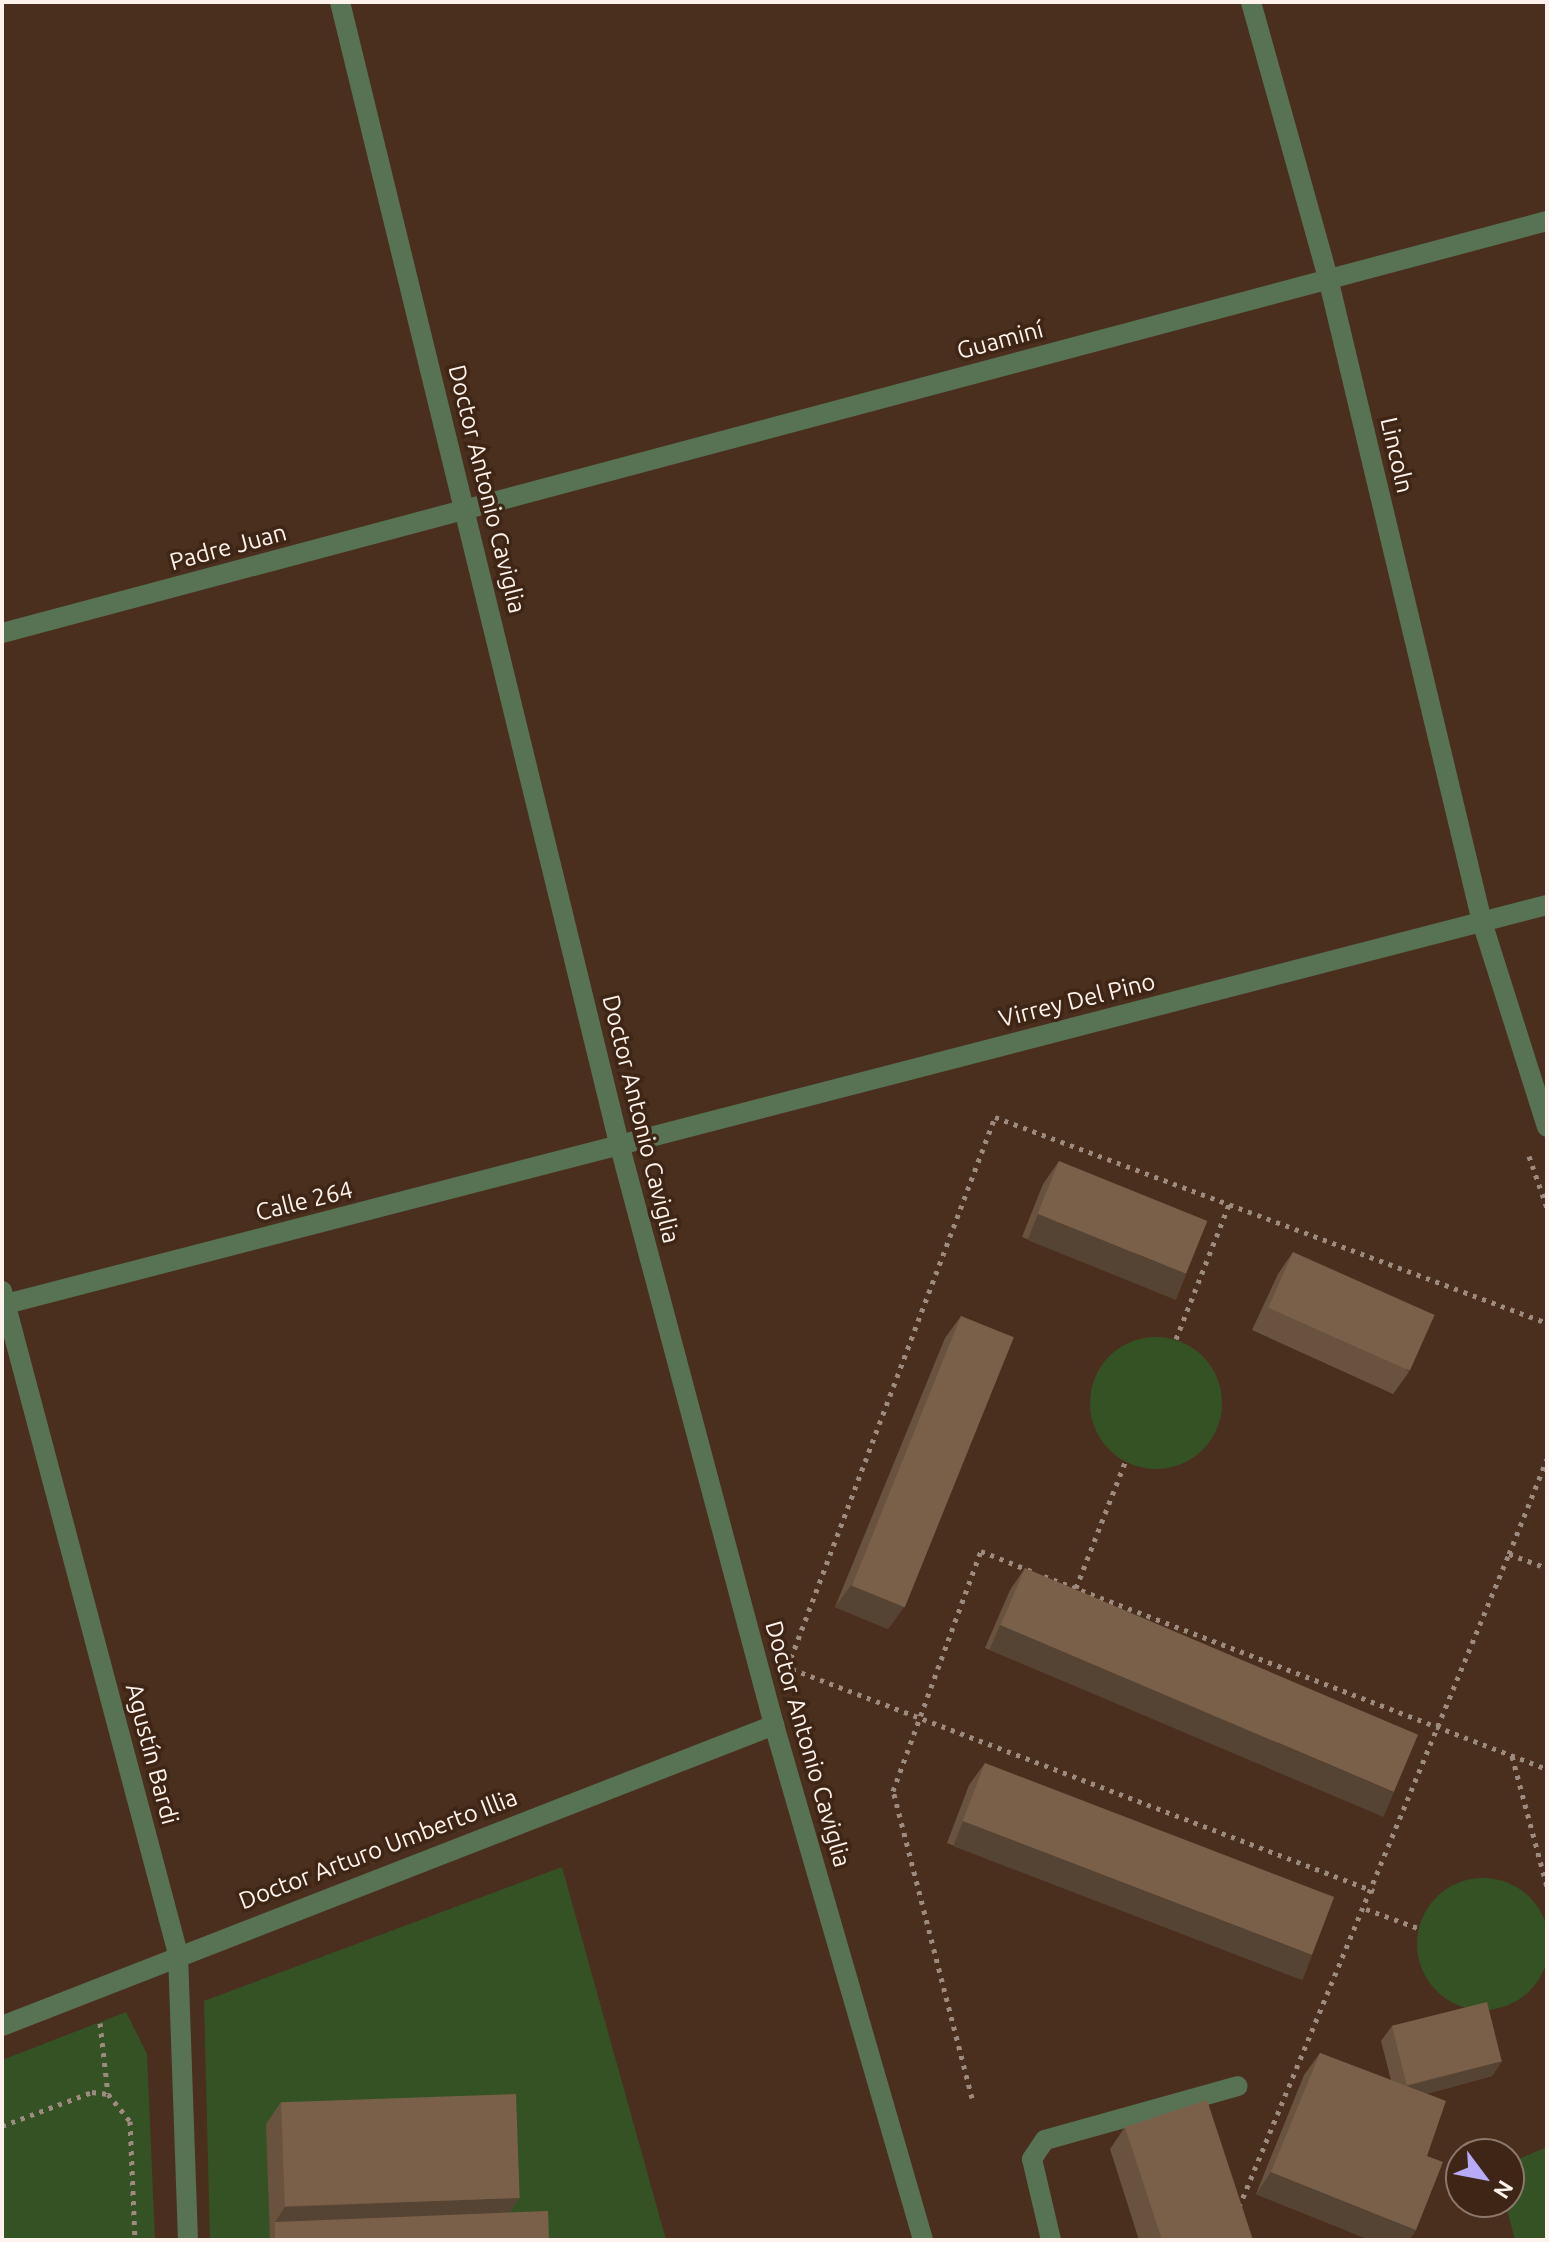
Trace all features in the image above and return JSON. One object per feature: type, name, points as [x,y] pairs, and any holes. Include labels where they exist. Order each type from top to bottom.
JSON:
[{"type":"street","name":"Doctor Antonio Caviglia","points":[[340,2],[620,1147],[774,1725],[923,2240]]},
{"type":"street","name":"Lincoln","points":[[1251,2],[1328,278],[1482,922],[1547,1127]]},
{"type":"street","name":"Guaminí","points":[[466,511],[1547,221]]},
{"type":"street","name":"Padre Juan","points":[[2,633],[466,511]]},
{"type":"street","name":"Virrey Del Pino","points":[[620,1147],[1547,905]]},
{"type":"street","name":"Calle 264","points":[[3,1300],[620,1147]]},
{"type":"street","name":"Agustín Bardi","points":[[3,1300],[178,1954],[188,2240]]},
{"type":"street","name":"Doctor Arturo Umberto Illia","points":[[2,2026],[178,1954],[774,1725]]},
{"type":"street","points":[[1048,2239],[1032,2159],[1045,2140],[1238,2086]]},
{"type":"path","points":[[1374,1891],[788,1668],[995,1117],[1230,1202],[1547,1323]]},
{"type":"path","points":[[1176,1339],[1230,1202]]},
{"type":"path","points":[[1237,2213],[1374,1891],[1547,1459]]},
{"type":"path","points":[[1076,1588],[1125,1462]]},
{"type":"path","points":[[972,2098],[893,1791],[917,1718],[981,1551],[1547,1769]]},
{"type":"path","points":[[1509,1554],[1547,1568]]},
{"type":"path","points":[[1512,1755],[1547,1887]]},
{"type":"path","points":[[1366,1909],[1418,1928]]},
{"type":"path","points":[[96,1989],[108,2094],[130,2121],[135,2240]]},
{"type":"path","points":[[2,2126],[92,2092],[108,2094]]},
{"type":"green space","points":[[1156,1337],[1181,1342],[1203,1356],[1217,1378],[1222,1403],[1217,1428],[1203,1450],[1181,1464],[1156,1469],[1131,1464],[1109,1450],[1095,1428],[1090,1403],[1095,1378],[1109,1356],[1131,1342]]},
{"type":"green space","points":[[562,1867],[666,2240],[210,2240],[204,2001]]},
{"type":"green space","points":[[1483,1878],[1508,1883],[1530,1897],[1544,1919],[1549,1944],[1544,1969],[1530,1991],[1508,2005],[1483,2010],[1458,2005],[1436,1991],[1422,1969],[1417,1944],[1422,1919],[1436,1897],[1458,1883]]},
{"type":"green space","points":[[126,2012],[147,2054],[155,2240],[2,2240],[2,2060]]},
{"type":"green space","points":[[1547,2147],[1547,2240],[1515,2240],[1509,2218],[1525,2218],[1525,2156]]},
{"type":"building","points":[[1059,1161],[1207,1221],[1186,1274],[1038,1214]]},
{"type":"building","points":[[1293,1252],[1435,1315],[1410,1371],[1268,1308]]},
{"type":"building","points":[[961,1316],[1014,1337],[905,1607],[852,1586]]},
{"type":"building","points":[[1025,1568],[1418,1735],[1394,1792],[1001,1625]]},
{"type":"building","points":[[985,1763],[1334,1897],[1312,1955],[963,1821]]},
{"type":"building","points":[[1487,2002],[1502,2061],[1407,2085],[1392,2026]]},
{"type":"building","points":[[1320,2053],[1446,2101],[1427,2156],[1443,2162],[1416,2230],[1271,2172]]},
{"type":"building","points":[[516,2094],[520,2198],[285,2206],[281,2102]]},
{"type":"building","points":[[1207,2100],[1253,2240],[1162,2240],[1125,2127]]},
{"type":"building","points":[[548,2211],[549,2240],[275,2240],[275,2222]]}]
